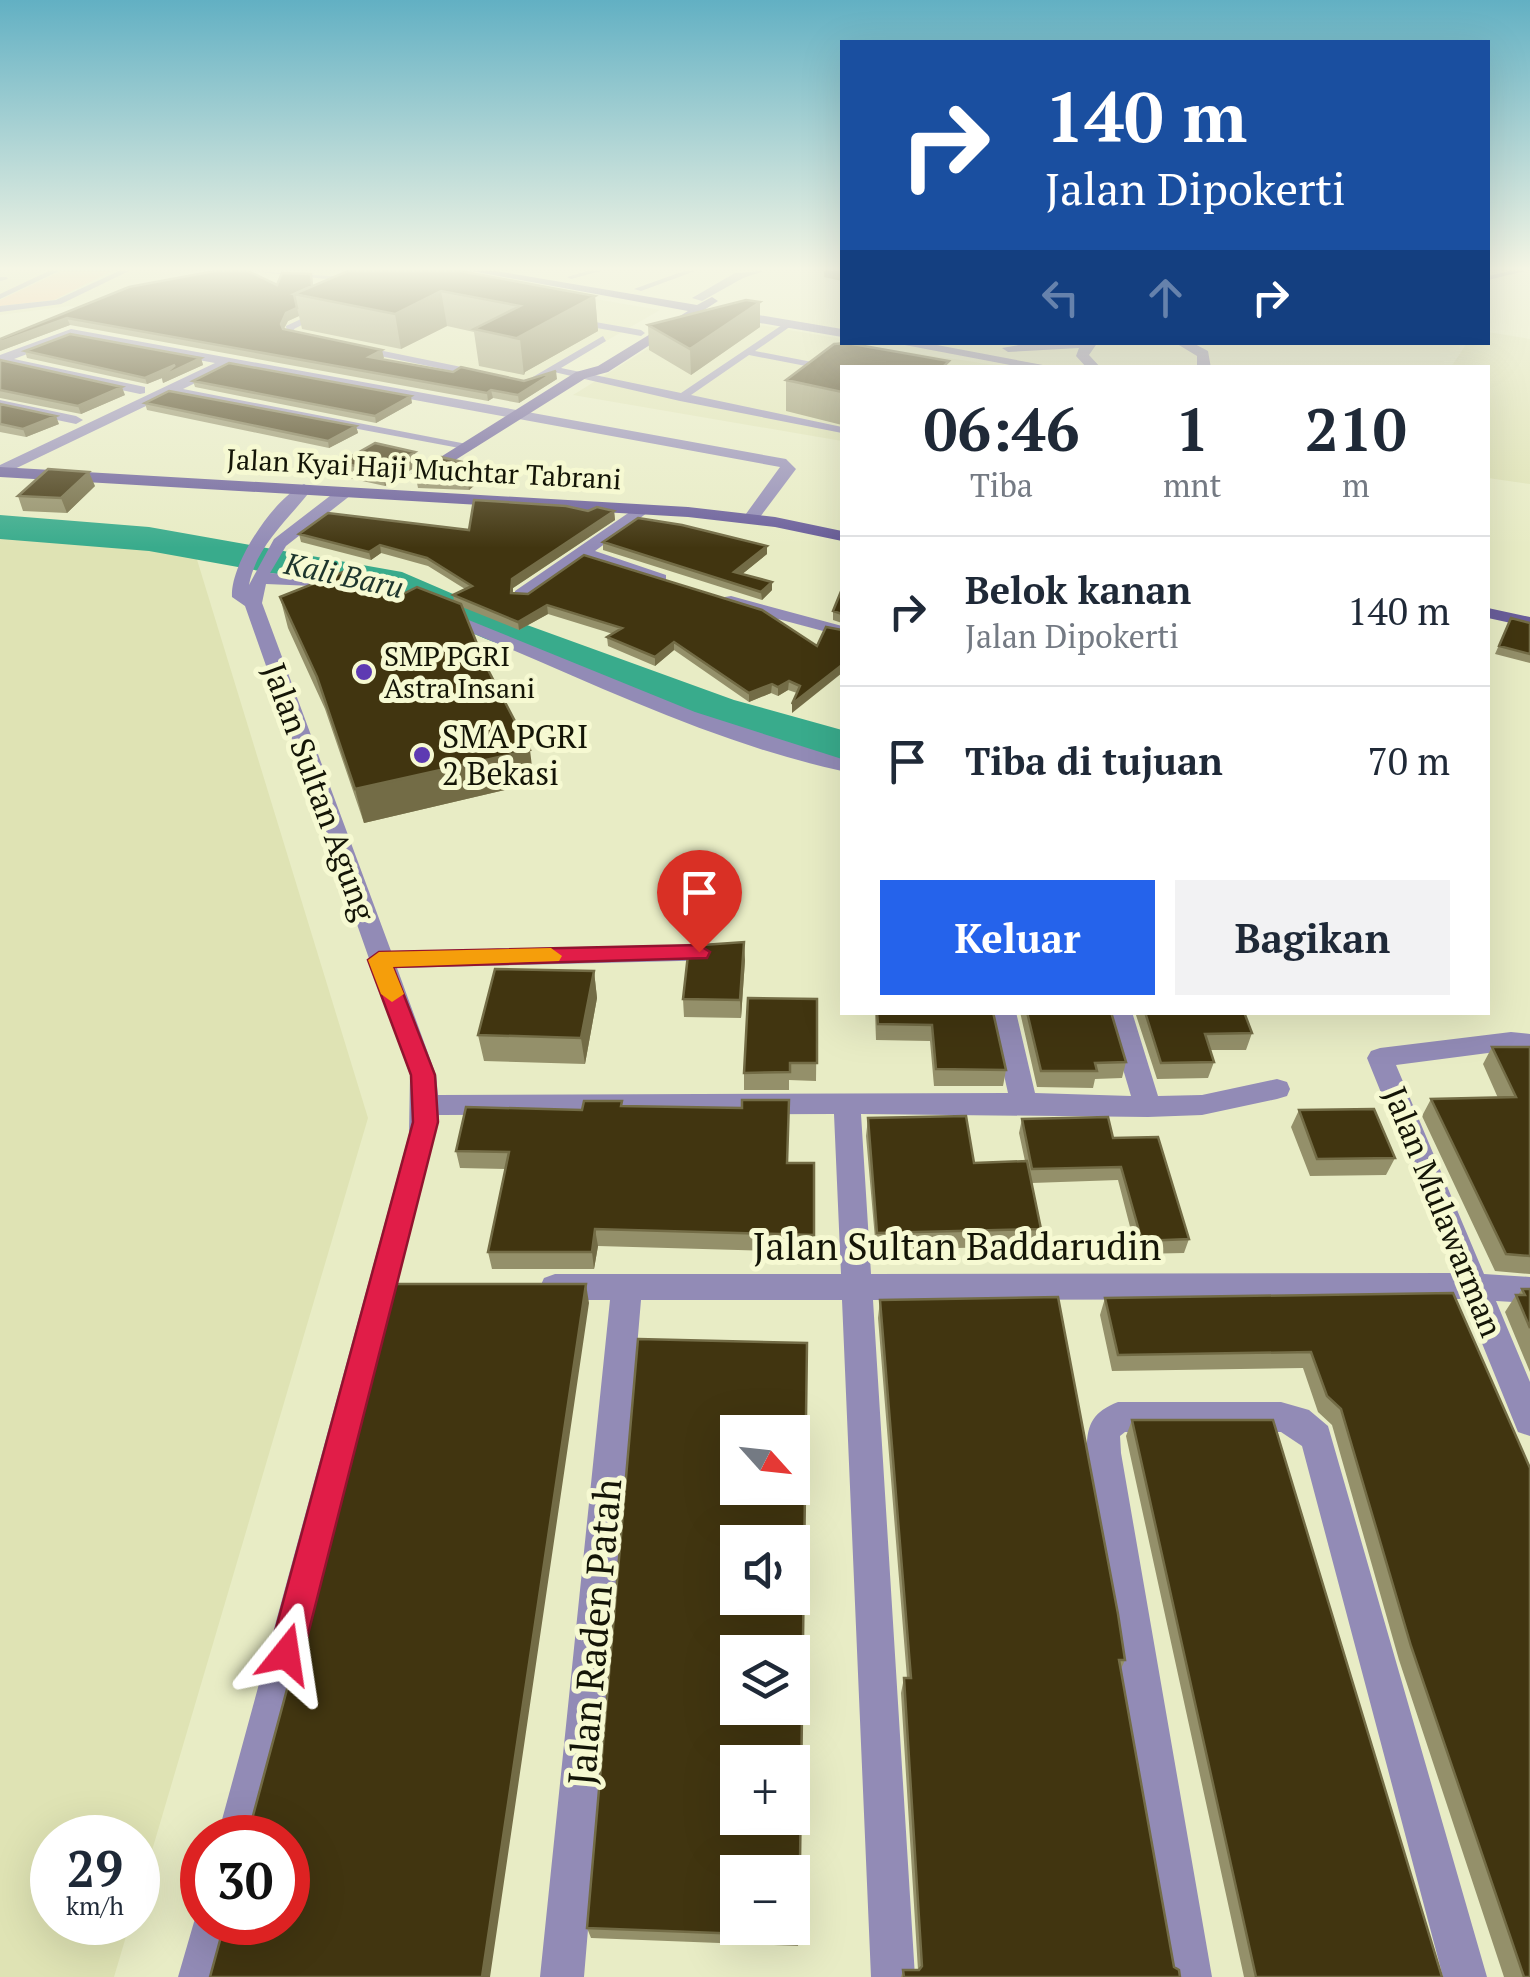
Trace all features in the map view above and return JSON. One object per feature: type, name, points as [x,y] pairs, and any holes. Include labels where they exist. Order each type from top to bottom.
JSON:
[{"type":"street","points":[[15,363],[140,390]]},
{"type":"street","points":[[0,456],[198,363]]},
{"type":"street","points":[[0,472],[225,363]]},
{"type":"street","points":[[249,363],[786,464],[788,469],[751,518]]},
{"type":"street","points":[[581,375],[591,363]]},
{"type":"street","points":[[390,494],[581,375],[611,363]]},
{"type":"street","points":[[1024,363],[1034,365]]},
{"type":"street","points":[[1028,364],[1033,363]]},
{"type":"street","points":[[169,390],[470,446]]},
{"type":"street","points":[[0,404],[76,420]]},
{"type":"street","name":"Jalan Kyai Haji Muchtar Tabrani","points":[[0,472],[751,518],[840,536]]},
{"type":"street","points":[[253,577],[258,543],[304,489]]},
{"type":"street","points":[[253,577],[280,543],[345,492]]},
{"type":"street","points":[[522,595],[644,510]]},
{"type":"street","points":[[584,553],[684,587]]},
{"type":"street","points":[[253,577],[293,577],[368,587]]},
{"type":"street","name":"Jalan Sultan Agung","points":[[243,1815],[384,1286],[423,1134],[426,1105],[423,1075],[254,609],[253,577]]},
{"type":"street","points":[[717,598],[840,630]]},
{"type":"street","points":[[415,603],[639,696],[800,754],[840,764]]},
{"type":"street","points":[[1490,613],[1530,622]]},
{"type":"street","points":[[379,960],[739,951]]},
{"type":"street","points":[[1004,1015],[1024,1103]]},
{"type":"street","points":[[1120,1015],[1148,1107]]},
{"type":"street","name":"Jalan Mulawarman","points":[[1530,1044],[1511,1041],[1380,1058],[1530,1421]]},
{"type":"street","points":[[426,1105],[1024,1103],[1148,1107],[1202,1105],[1277,1089]]},
{"type":"street","points":[[847,1104],[893,1977]]},
{"type":"street","points":[[384,1286],[421,1286]]},
{"type":"street","name":"Jalan Sultan Baddarudin","points":[[534,1287],[1472,1286],[1530,1290]]},
{"type":"street","name":"Jalan Raden Patah","points":[[562,1977],[627,1287]]},
{"type":"street","points":[[1190,1977],[1104,1453],[1103,1430],[1118,1418],[1282,1417],[1298,1421],[1316,1437],[1465,1977]]},
{"type":"street","points":[[200,1977],[209,1945]]},
{"type":"lane","points":[[429,363],[484,374]]},
{"type":"lane","points":[[503,378],[530,382],[562,363]]},
{"type":"lane","points":[[680,398],[731,363]]},
{"type":"lane","points":[[807,363],[840,370]]},
{"type":"lane","points":[[553,369],[840,430]]},
{"type":"shaded area","points":[[392,363],[567,363],[526,387]]},
{"type":"shaded area","points":[[624,363],[994,365],[840,365],[840,441],[573,395]]},
{"type":"shaded area","points":[[1530,363],[1530,484],[1490,478],[1490,365],[1452,365]]},
{"type":"shaded area","points":[[0,524],[195,553],[368,1118],[160,1823],[160,1815],[30,1815],[30,1945],[123,1945],[114,1977],[0,1977]]},
{"type":"building","points":[[0,363],[122,387],[78,406],[0,390]]},
{"type":"building","points":[[79,363],[190,363],[161,377],[175,365],[145,378]]},
{"type":"building","points":[[230,363],[411,396],[375,416],[193,381]]},
{"type":"building","points":[[320,363],[404,363],[453,372],[461,367],[524,381],[556,371],[518,395],[491,390],[487,393]]},
{"type":"building","points":[[808,363],[947,363],[840,365],[840,392],[786,380]]},
{"type":"building","points":[[169,391],[356,426],[328,441],[145,403]]},
{"type":"building","points":[[0,404],[56,416],[23,429],[0,424]]},
{"type":"building","points":[[375,443],[415,452],[382,471],[340,463]]},
{"type":"building","points":[[441,457],[479,466],[467,476],[415,473]]},
{"type":"building","points":[[48,469],[89,472],[61,498],[18,496]]},
{"type":"building","points":[[474,500],[614,511],[512,579],[511,593],[528,594],[584,555],[762,610],[817,646],[826,627],[840,630],[840,667],[792,704],[800,686],[789,681],[749,693],[674,642],[655,657],[607,637],[622,628],[547,605],[518,622],[453,595],[472,586],[427,558],[380,545],[369,552],[299,534],[328,513],[469,530]]},
{"type":"building","points":[[638,518],[767,546],[734,572],[772,582],[761,592],[603,542]]},
{"type":"building","points":[[345,571],[399,596],[417,587],[461,604],[486,666],[530,750],[355,789],[317,677],[280,597]]},
{"type":"building","points":[[840,594],[840,613],[833,611]]},
{"type":"building","points":[[1511,618],[1530,623],[1530,654],[1499,646]]},
{"type":"building","points":[[744,942],[740,1000],[683,999],[689,946]]},
{"type":"building","points":[[495,969],[594,971],[581,1038],[478,1035]]},
{"type":"building","points":[[748,998],[817,999],[817,1063],[790,1063],[790,1072],[744,1073]]},
{"type":"building","points":[[877,1015],[994,1015],[1006,1070],[936,1069],[932,1025],[878,1024]]},
{"type":"building","points":[[1028,1015],[1112,1015],[1126,1062],[1095,1063],[1097,1071],[1041,1071]]},
{"type":"building","points":[[1146,1015],[1245,1015],[1252,1033],[1205,1034],[1214,1062],[1161,1063]]},
{"type":"building","points":[[1492,1047],[1530,1047],[1530,1256],[1506,1254],[1431,1099],[1516,1097]]},
{"type":"building","points":[[742,1100],[789,1100],[787,1163],[814,1163],[814,1235],[595,1229],[592,1252],[488,1252],[509,1152],[456,1151],[466,1107],[582,1110],[584,1101],[622,1101],[621,1106],[742,1108]]},
{"type":"building","points":[[1374,1109],[1395,1158],[1317,1159],[1299,1110]]},
{"type":"building","points":[[966,1116],[974,1163],[1027,1161],[1041,1229],[877,1233],[868,1118]]},
{"type":"building","points":[[1108,1117],[1113,1138],[1158,1137],[1189,1239],[1142,1241],[1121,1167],[1032,1169],[1022,1119]]},
{"type":"building","points":[[396,1284],[586,1284],[482,1977],[210,1977],[219,1945],[310,1945],[310,1815],[253,1815]]},
{"type":"building","points":[[1522,1289],[1530,1289],[1530,1328],[1516,1295],[1525,1295]]},
{"type":"building","points":[[1453,1293],[1530,1468],[1530,1977],[1524,1977],[1411,1646],[1341,1409],[1327,1396],[1311,1352],[1118,1355],[1105,1298]]},
{"type":"building","points":[[1058,1297],[1118,1614],[1125,1660],[1119,1660],[1174,1967],[1180,1977],[904,1977],[903,1970],[919,1970],[922,1966],[904,1678],[911,1678],[880,1300]]},
{"type":"building","points":[[638,1339],[807,1343],[806,1415],[720,1415],[720,1505],[805,1505],[805,1525],[720,1525],[720,1615],[803,1615],[803,1635],[720,1635],[720,1725],[802,1725],[802,1745],[720,1745],[720,1835],[800,1835],[800,1855],[720,1855],[720,1933],[587,1928]]},
{"type":"building","points":[[1132,1420],[1273,1420],[1442,1977],[1256,1977]]},
{"type":"waterway","name":"Kali Baru","points":[[0,527],[149,539],[387,581],[501,630],[717,710],[840,744]]},
{"type":"slow traffic","points":[[392,994],[379,960],[551,956]]},
{"type":"place","name":"SMP PGRI Astra Insani","points":[[364,672]]},
{"type":"place","name":"SMA PGRI 2 Bekasi","points":[[422,755]]},
{"type":"route","points":[[286,1654],[426,1122],[423,1075],[379,960],[699,952]]}]
